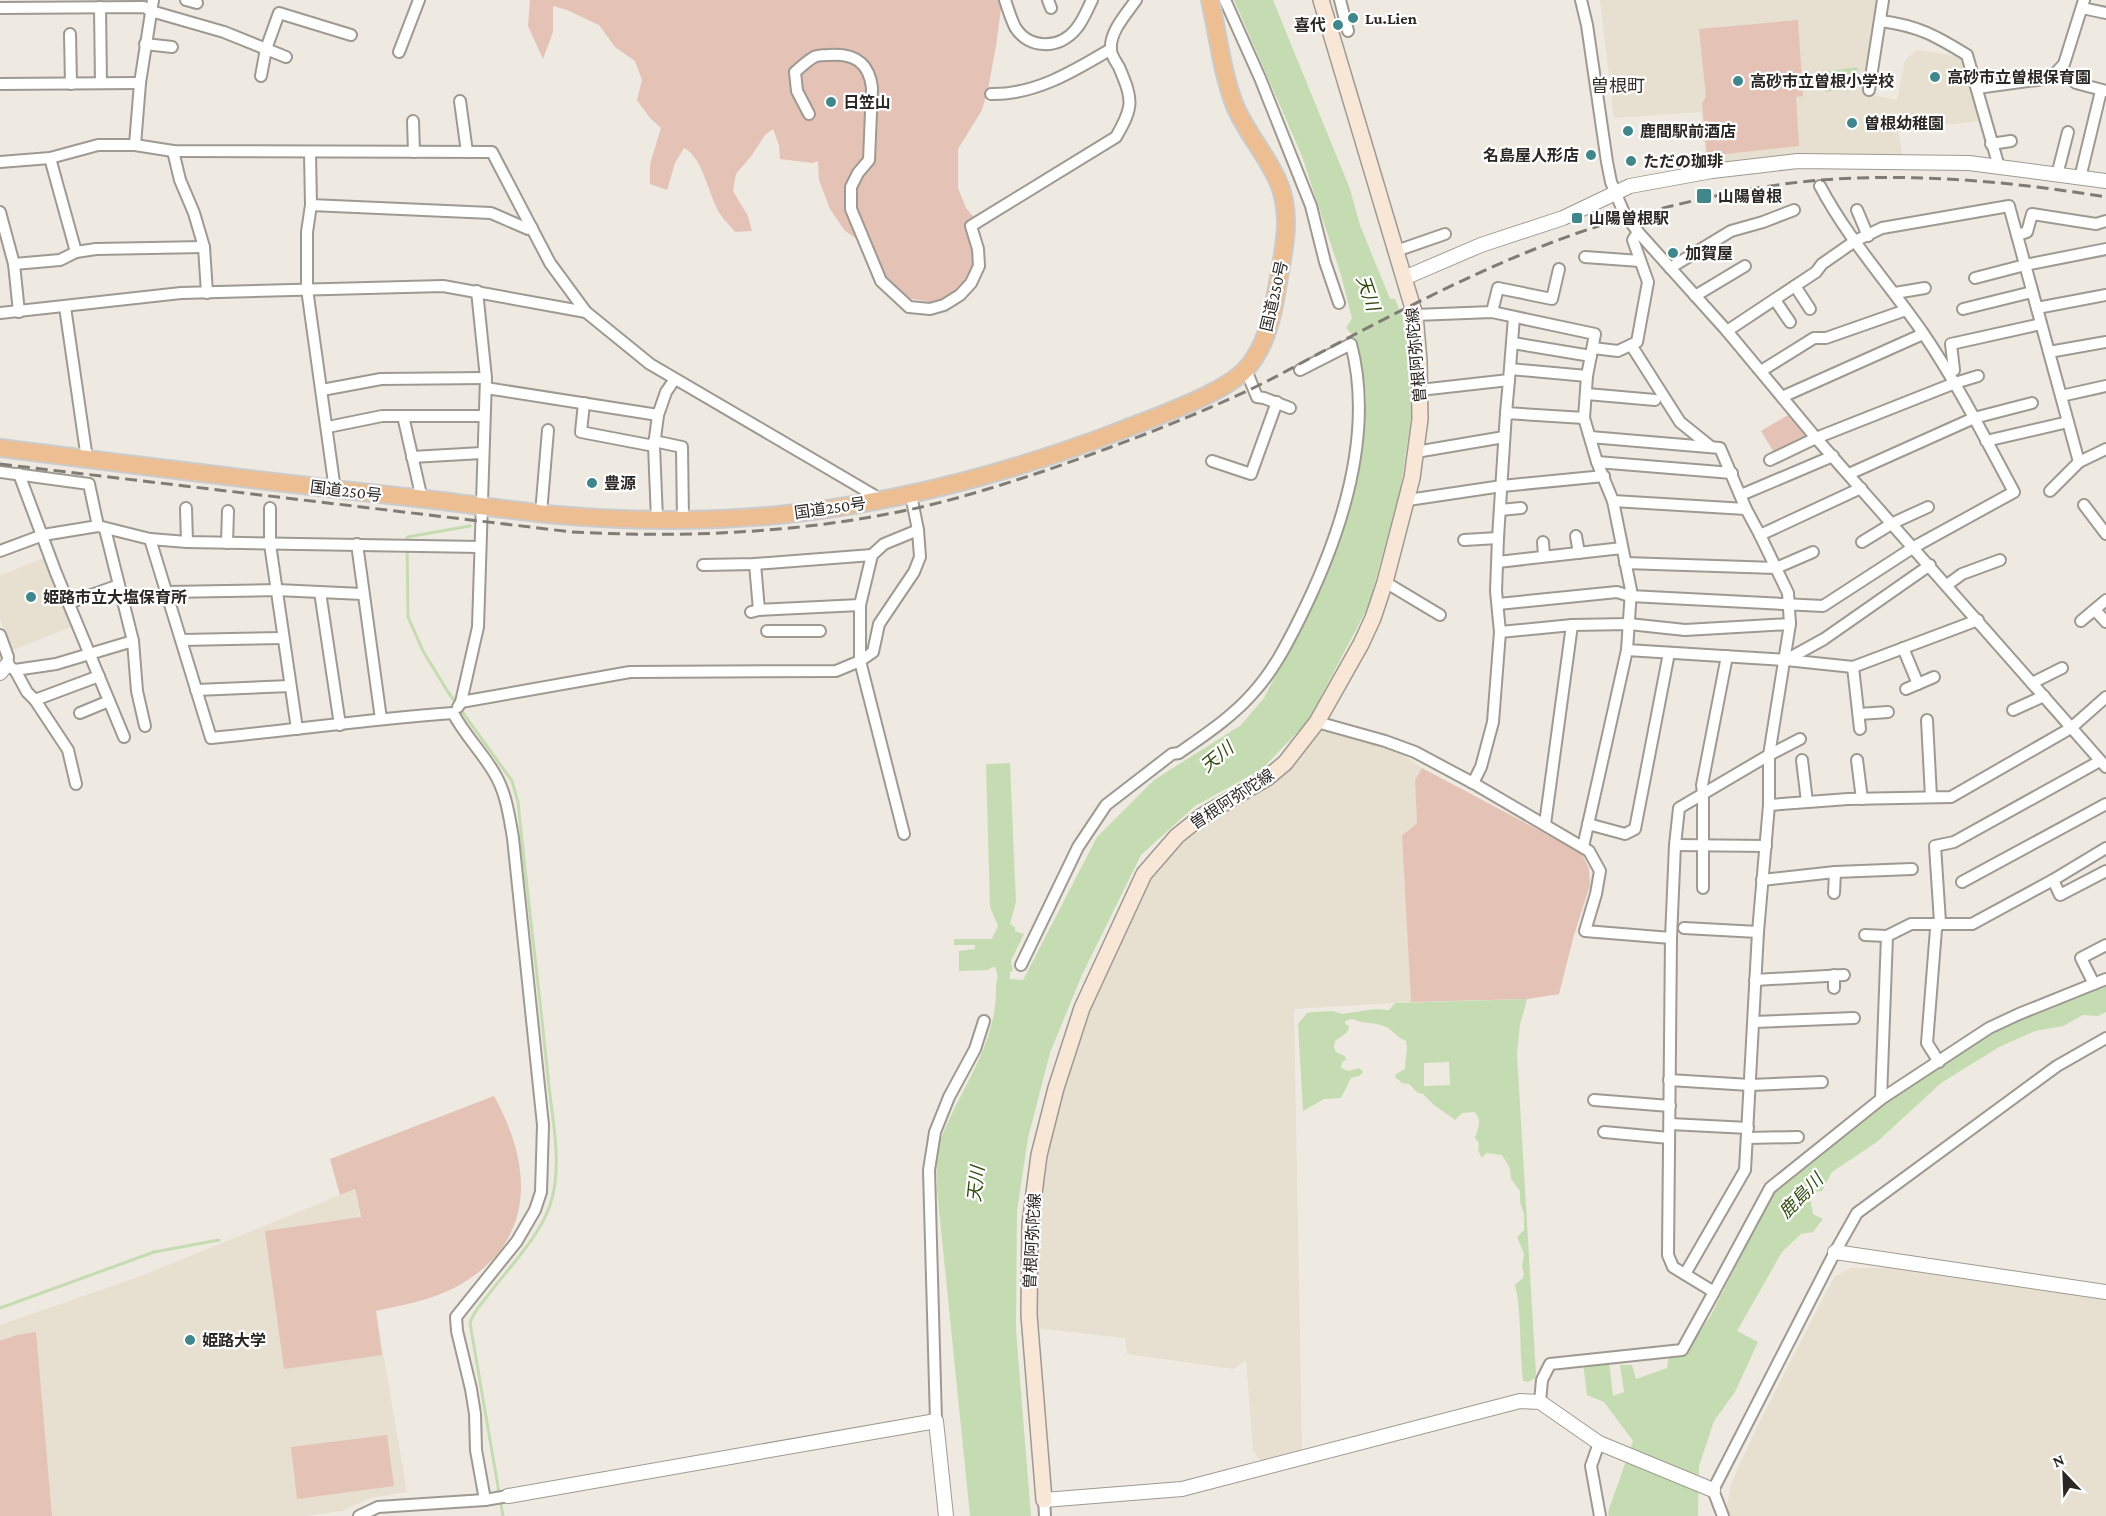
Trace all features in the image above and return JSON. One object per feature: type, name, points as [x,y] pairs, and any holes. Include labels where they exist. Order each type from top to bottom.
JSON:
[{"type":"highway","name":"国道250号","points":[[0,448],[541,513],[683,519],[763,516],[825,510],[911,495],[1113,434],[1177,408],[1231,381],[1246,370],[1261,347],[1273,315],[1286,238],[1283,193],[1275,174],[1245,126],[1230,93],[1210,0]]},
{"type":"main road","name":"曽根阿弥陀線","points":[[1045,1508],[1029,1315],[1030,1224],[1039,1155],[1056,1088],[1082,1008],[1144,874],[1177,836],[1202,816],[1267,778],[1285,763],[1317,722],[1373,618],[1408,500],[1420,418],[1415,315],[1321,0]]},
{"type":"street","points":[[399,52],[419,0]]},
{"type":"street","points":[[1005,0],[1016,28],[1029,41],[1041,45],[1067,39],[1078,28],[1092,0]]},
{"type":"street","points":[[809,114],[797,91],[795,72],[816,56],[840,54],[855,57],[865,66],[872,88],[869,160],[858,173],[851,187],[851,210],[881,281],[909,307],[930,309],[944,305],[960,295],[971,283],[979,266],[978,249],[971,226],[1116,137],[1129,114],[1130,104],[1126,84],[1111,49],[1116,27],[1136,0]]},
{"type":"street","points":[[1225,0],[1264,87],[1307,196],[1339,303]]},
{"type":"street","points":[[1340,0],[1348,31]]},
{"type":"street","points":[[1581,0],[1587,25],[1607,162],[1615,192],[1626,218],[2103,764],[2034,793],[1954,842],[1935,846],[1940,921],[1936,929],[1927,1043],[1939,1062]]},
{"type":"street","points":[[1869,90],[1883,0]]},
{"type":"street","points":[[1977,88],[2051,78],[2064,64],[2083,4],[2106,13]]},
{"type":"street","points":[[6,5],[152,6],[286,57]]},
{"type":"street","points":[[135,145],[140,83],[152,6]]},
{"type":"street","points":[[100,7],[101,83]]},
{"type":"street","points":[[261,76],[266,49],[279,13],[351,35]]},
{"type":"street","points":[[1881,21],[1932,33],[1967,55],[1999,167]]},
{"type":"street","points":[[70,34],[70,84]]},
{"type":"street","points":[[145,44],[172,47]]},
{"type":"street","points":[[991,94],[1016,92],[1066,76],[1111,49]]},
{"type":"street","points":[[2059,70],[2076,83],[2104,91],[2080,178]]},
{"type":"street","points":[[0,84],[140,83]]},
{"type":"street","points":[[460,101],[467,152]]},
{"type":"street","points":[[413,121],[414,152]]},
{"type":"street","points":[[2057,175],[2068,132]]},
{"type":"street","points":[[1991,144],[2011,141]]},
{"type":"street","points":[[0,162],[50,158],[98,145],[135,145],[173,152],[492,152],[550,263],[586,312],[650,363],[675,379],[883,500]]},
{"type":"street","points":[[173,152],[180,180],[194,213],[204,247],[208,274],[207,293]]},
{"type":"street","points":[[310,153],[311,205],[307,232],[307,289],[335,490]]},
{"type":"street","points":[[50,158],[76,252]]},
{"type":"street","points":[[1404,278],[1481,245],[1563,218],[1630,186],[1712,171],[1798,161],[1969,163],[2106,182]]},
{"type":"street","points":[[1498,604],[1617,592],[1630,596],[1823,606],[1914,547],[2014,492],[1948,372],[1895,293],[1836,217],[1820,186]]},
{"type":"street","points":[[311,205],[491,213],[528,229],[532,228]]},
{"type":"street","points":[[1727,331],[1816,272],[1822,264],[1855,242],[1882,228],[2009,206],[2079,462]]},
{"type":"street","points":[[1670,268],[1731,231],[1794,210]]},
{"type":"street","points":[[1857,210],[1868,236]]},
{"type":"street","points":[[0,212],[14,264],[19,312]]},
{"type":"street","points":[[2017,235],[2027,232],[2032,214],[2072,224],[2097,224],[2106,221]]},
{"type":"street","points":[[1513,343],[1592,352],[1618,351],[1637,342],[1648,282],[1633,240],[1638,232]]},
{"type":"street","points":[[1396,251],[1445,234]]},
{"type":"street","points":[[14,264],[60,260],[76,252],[96,249],[204,247]]},
{"type":"street","points":[[1976,278],[2025,265],[2106,249]]},
{"type":"street","points":[[1585,257],[1640,261]]},
{"type":"street","points":[[1695,296],[1745,266]]},
{"type":"street","points":[[1492,312],[1497,288],[1552,299],[1559,269]]},
{"type":"street","points":[[0,313],[128,298],[207,293],[443,286],[586,312]]},
{"type":"street","points":[[1795,286],[1810,309]]},
{"type":"street","points":[[1895,293],[1925,288]]},
{"type":"street","points":[[150,539],[211,738],[453,713],[461,702],[478,627],[486,383],[477,291]]},
{"type":"street","points":[[1963,309],[1984,299],[2032,292]]},
{"type":"street","points":[[2037,308],[2106,296]]},
{"type":"street","points":[[1775,300],[1790,322]]},
{"type":"street","points":[[65,307],[87,459]]},
{"type":"street","points":[[1761,371],[1814,338],[1826,338],[1906,310]]},
{"type":"street","points":[[1415,315],[1492,312],[1595,334],[1587,376],[1584,418],[1597,462],[1613,501],[1630,596],[1627,650],[1582,847]]},
{"type":"street","points":[[1473,783],[1481,767],[1493,723],[1500,632],[1496,591],[1498,538],[1514,317]]},
{"type":"street","points":[[1948,372],[1954,370],[1951,344],[2041,324]]},
{"type":"street","points":[[1782,397],[1923,334]]},
{"type":"street","points":[[2049,352],[2106,342]]},
{"type":"street","points":[[1021,965],[1078,847],[1106,805],[1173,754],[1179,753],[1232,716],[1277,662],[1315,588],[1330,549],[1354,466],[1359,430],[1358,368],[1351,344],[1300,370]]},
{"type":"street","points":[[1632,345],[1680,422],[1711,447]]},
{"type":"street","points":[[1246,370],[1257,397],[1290,408]]},
{"type":"street","points":[[1420,390],[1510,375],[1587,376]]},
{"type":"street","points":[[1770,460],[1816,438],[1954,383],[1978,376]]},
{"type":"street","points":[[322,390],[381,379],[486,383],[658,415]]},
{"type":"street","points":[[657,519],[654,444],[658,415],[666,392],[675,379]]},
{"type":"street","points":[[2061,396],[2106,386]]},
{"type":"street","points":[[1587,394],[1655,400]]},
{"type":"street","points":[[1212,461],[1251,474],[1277,402]]},
{"type":"street","points":[[584,403],[581,432],[682,447],[683,519]]},
{"type":"street","points":[[1848,474],[1974,418],[2032,403]]},
{"type":"street","points":[[1506,413],[1584,418]]},
{"type":"street","points":[[328,427],[382,416],[484,416]]},
{"type":"street","points":[[403,416],[422,499]]},
{"type":"street","points":[[1986,441],[2068,422]]},
{"type":"street","points":[[541,513],[548,430]]},
{"type":"street","points":[[1416,452],[1504,437]]},
{"type":"street","points":[[1590,437],[1720,448],[1746,509],[1788,593],[1790,624],[1786,660],[1769,755],[1769,805],[1758,932],[1745,1170],[1685,1274]]},
{"type":"street","points":[[2050,490],[2079,462],[2106,449]]},
{"type":"street","points":[[412,457],[483,453]]},
{"type":"street","points":[[1741,495],[1833,456]]},
{"type":"street","points":[[1597,462],[1732,473]]},
{"type":"street","points":[[0,472],[90,484],[133,641],[137,691],[145,726]]},
{"type":"street","points":[[19,474],[124,737]]},
{"type":"street","points":[[1408,500],[1502,486],[1604,476]]},
{"type":"street","points":[[1760,535],[1861,488]]},
{"type":"street","points":[[461,702],[630,672],[836,672],[860,661],[873,652],[879,624],[914,572],[920,557],[918,530],[911,495]]},
{"type":"street","points":[[1613,501],[1746,509]]},
{"type":"street","points":[[2084,505],[2106,534]]},
{"type":"street","points":[[1862,542],[1928,507]]},
{"type":"street","points":[[186,508],[187,542]]},
{"type":"street","points":[[270,508],[270,544],[297,729]]},
{"type":"street","points":[[1500,510],[1521,508]]},
{"type":"street","points":[[227,543],[228,511]]},
{"type":"street","points":[[0,551],[43,535],[101,528],[150,539],[187,542],[480,547]]},
{"type":"street","points":[[904,834],[860,661],[860,605],[872,555],[884,544],[918,530]]},
{"type":"street","points":[[1576,536],[1579,553]]},
{"type":"street","points":[[1464,540],[1498,538]]},
{"type":"street","points":[[1543,542],[1544,556]]},
{"type":"street","points":[[357,544],[362,594],[381,719]]},
{"type":"street","points":[[1498,562],[1622,548]]},
{"type":"street","points":[[1625,563],[1776,568],[1813,552]]},
{"type":"street","points":[[703,565],[754,564],[872,555]]},
{"type":"street","points":[[1947,585],[1962,574],[1982,572],[2000,560]]},
{"type":"street","points":[[754,564],[755,611],[860,605]]},
{"type":"street","points":[[1786,660],[1824,639],[1930,565]]},
{"type":"street","points":[[1385,582],[1440,615]]},
{"type":"street","points":[[69,603],[118,585]]},
{"type":"street","points":[[167,592],[277,590],[362,594]]},
{"type":"street","points":[[320,592],[340,725]]},
{"type":"street","points":[[2081,621],[2106,600]]},
{"type":"street","points":[[791,608],[791,630]]},
{"type":"street","points":[[2095,610],[2106,622]]},
{"type":"street","points":[[1627,650],[1786,660],[1853,667],[1978,620]]},
{"type":"street","points":[[1500,632],[1572,625],[1629,624],[1685,630],[1790,624]]},
{"type":"street","points":[[1545,824],[1572,625]]},
{"type":"street","points":[[767,631],[820,631]]},
{"type":"street","points":[[0,635],[8,657],[7,670],[34,700],[68,750],[76,784]]},
{"type":"street","points":[[182,640],[283,638]]},
{"type":"street","points":[[7,670],[56,664],[133,641]]},
{"type":"street","points":[[1903,648],[1918,684]]},
{"type":"street","points":[[1588,824],[1625,834],[1635,829],[1669,653]]},
{"type":"street","points":[[1703,888],[1703,793],[1701,784],[1727,656]]},
{"type":"street","points":[[1853,667],[1860,729]]},
{"type":"street","points":[[2032,683],[2062,668]]},
{"type":"street","points":[[34,700],[99,676]]},
{"type":"street","points":[[1906,689],[1934,677]]},
{"type":"street","points":[[196,690],[290,686]]},
{"type":"street","points":[[2013,710],[2044,696]]},
{"type":"street","points":[[1769,805],[1862,799],[1951,797],[2071,728],[2105,700]]},
{"type":"street","points":[[80,713],[109,702]]},
{"type":"street","points":[[1858,714],[1888,712]]},
{"type":"street","points":[[453,713],[461,729],[495,773],[507,803],[543,1125],[541,1192],[535,1210],[517,1241],[456,1317],[475,1414],[476,1450],[485,1500]]},
{"type":"street","points":[[1927,720],[1931,797]]},
{"type":"street","points":[[1317,722],[1415,752],[1589,851],[1600,870],[1596,894],[1585,931],[1671,939]]},
{"type":"street","points":[[1714,1292],[1673,1267],[1668,1255],[1671,939],[1679,808],[1800,739]]},
{"type":"street","points":[[1802,760],[1807,802]]},
{"type":"street","points":[[1857,760],[1862,799]]},
{"type":"street","points":[[1962,882],[2106,804]]},
{"type":"street","points":[[1675,845],[1766,846]]},
{"type":"street","points":[[1864,935],[1887,936],[1911,924],[1972,924],[2106,848]]},
{"type":"street","points":[[1762,880],[1835,872],[1884,876],[1912,869]]},
{"type":"street","points":[[2053,880],[2060,895],[2106,871]]},
{"type":"street","points":[[1834,893],[1835,872]]},
{"type":"street","points":[[1684,928],[1758,932]]},
{"type":"street","points":[[1881,1099],[1887,936]]},
{"type":"street","points":[[2094,984],[2081,958],[2106,945]]},
{"type":"street","points":[[1755,980],[1807,972],[1839,975],[1834,988]]},
{"type":"street","points":[[1540,1402],[1542,1380],[1550,1365],[1682,1350],[1770,1188],[1881,1099],[1989,1028],[2106,979]]},
{"type":"street","points":[[1754,1022],[1854,1017]]},
{"type":"street","points":[[946,1516],[936,1421],[929,1170],[935,1132],[949,1097],[975,1049],[984,1021]]},
{"type":"street","points":[[1713,1490],[1857,1213],[2057,1066],[2106,1038]]},
{"type":"street","points":[[1669,1080],[1750,1085],[1822,1082]]},
{"type":"street","points":[[1594,1100],[1606,1105],[1670,1106]]},
{"type":"street","points":[[1670,1124],[1798,1137]]},
{"type":"street","points":[[1604,1132],[1669,1138]]},
{"type":"street","points":[[1835,1252],[2106,1292]]},
{"type":"street","points":[[1045,1508],[1182,1489],[1520,1401],[1540,1402],[1599,1443],[1621,1450],[1713,1490],[1723,1516]]},
{"type":"street","points":[[359,1516],[378,1507],[485,1500],[936,1421]]},
{"type":"street","points":[[1599,1443],[1591,1466],[1600,1516]]},
{"type":"shaded area","points":[[530,0],[999,0],[1001,9],[988,89],[982,110],[958,149],[958,188],[966,208],[977,221],[978,261],[972,275],[937,306],[926,301],[905,298],[883,275],[869,247],[845,231],[830,209],[819,180],[818,161],[813,163],[780,159],[779,145],[773,129],[765,135],[736,174],[733,191],[748,216],[752,231],[735,232],[723,218],[716,207],[701,168],[691,153],[684,148],[675,163],[667,190],[650,184],[650,164],[661,128],[650,118],[637,100],[642,80],[635,61],[615,47],[599,25],[553,6],[553,32],[543,59],[528,26]]},
{"type":"shaded area","name":"高砂市立曽根小学校","points":[[1600,0],[1877,0],[1877,19],[1866,67],[1867,94],[1897,100],[1905,60],[1917,50],[1962,57],[1980,121],[1898,130],[1903,158],[1707,167],[1701,112],[1614,118]]},
{"type":"shaded area","points":[[1798,20],[1803,96],[1796,97],[1799,146],[1707,156],[1702,103],[1706,97],[1699,29]]},
{"type":"shaded area","points":[[1790,414],[1809,437],[1775,454],[1761,431]]},
{"type":"shaded area","name":"姫路市立大塩保育所","points":[[46,557],[73,626],[11,651],[0,618],[0,576]]},
{"type":"shaded area","points":[[1315,730],[1347,735],[1400,753],[1422,768],[1415,780],[1417,823],[1402,837],[1411,1002],[1294,1009],[1302,1454],[1262,1462],[1253,1451],[1246,1360],[1234,1369],[1127,1354],[1125,1338],[1037,1328],[1034,1297],[1036,1231],[1043,1170],[1056,1109],[1080,1028],[1156,864],[1199,823]]},
{"type":"shaded area","points":[[1422,768],[1582,853],[1589,869],[1590,885],[1559,994],[1527,999],[1411,1002],[1402,836],[1417,823],[1415,780]]},
{"type":"shaded area","points":[[494,1096],[507,1123],[516,1150],[521,1176],[520,1202],[514,1226],[501,1249],[482,1269],[446,1292],[376,1311],[382,1355],[284,1369],[265,1231],[361,1217],[355,1189],[340,1195],[330,1159]]},
{"type":"shaded area","name":"姫路大学","points":[[355,1189],[407,1492],[370,1498],[342,1511],[306,1516],[0,1516],[0,1325],[141,1276]]},
{"type":"shaded area","points":[[1851,1268],[1920,1268],[2106,1296],[2106,1516],[1729,1516],[1727,1505],[1731,1484],[1757,1427],[1834,1277]]},
{"type":"shaded area","points":[[36,1332],[52,1516],[0,1516],[0,1341]]},
{"type":"shaded area","points":[[387,1435],[394,1486],[297,1499],[291,1447]]},
{"type":"water","name":"天川","points":[[1234,0],[1273,0],[1350,189],[1360,225],[1390,299],[1395,299],[1403,318],[1408,351],[1411,417],[1401,486],[1369,605],[1308,721],[1262,769],[1195,806],[1141,855],[1082,975],[1050,1053],[1028,1138],[1017,1211],[1016,1330],[1031,1516],[970,1516],[937,1190],[936,1160],[947,1124],[983,1049],[995,1009],[998,977],[995,967],[989,970],[959,971],[959,951],[975,949],[975,945],[954,945],[954,939],[992,939],[998,926],[990,907],[986,764],[1010,763],[1016,902],[1010,924],[1015,927],[1015,931],[1024,934],[1011,961],[1013,971],[1010,972],[1010,979],[1023,980],[1097,837],[1154,780],[1241,725],[1264,698],[1323,582],[1357,480],[1363,447],[1366,395],[1357,340],[1346,328],[1352,318],[1341,275],[1302,156]]},
{"type":"water","points":[[1857,67],[1860,87],[1825,92],[1822,72]]},
{"type":"water","name":"鹿島川","points":[[2106,985],[2106,1012],[2098,1016],[2083,1015],[2063,1026],[2035,1031],[1999,1047],[1941,1083],[1877,1142],[1832,1172],[1822,1191],[1809,1192],[1813,1214],[1823,1219],[1813,1232],[1801,1234],[1782,1252],[1737,1331],[1758,1342],[1735,1392],[1714,1421],[1699,1466],[1698,1516],[1609,1516],[1608,1512],[1633,1441],[1604,1402],[1587,1395],[1583,1363],[1609,1362],[1613,1396],[1624,1392],[1620,1365],[1632,1365],[1636,1379],[1667,1368],[1669,1356],[1681,1357],[1710,1317],[1773,1193],[1882,1103],[1997,1029]]},
{"type":"water","points":[[1527,999],[1520,1025],[1517,1054],[1536,1374],[1535,1378],[1528,1382],[1523,1381],[1519,1307],[1515,1285],[1524,1274],[1522,1267],[1524,1254],[1517,1237],[1524,1230],[1520,1191],[1511,1179],[1510,1168],[1502,1155],[1486,1153],[1482,1158],[1478,1150],[1479,1143],[1475,1138],[1479,1124],[1477,1115],[1474,1112],[1462,1113],[1455,1120],[1409,1084],[1402,1083],[1395,1077],[1405,1069],[1406,1041],[1386,1027],[1352,1019],[1345,1021],[1349,1029],[1335,1041],[1334,1047],[1336,1052],[1345,1056],[1346,1060],[1342,1062],[1341,1068],[1349,1071],[1359,1068],[1363,1072],[1351,1078],[1341,1098],[1324,1099],[1303,1111],[1298,1024],[1307,1013],[1333,1011],[1342,1014],[1375,1009],[1389,1010],[1395,1003]],"holes":[[[1449,1062],[1450,1085],[1424,1086],[1424,1063]]]},
{"type":"waterway","points":[[470,526],[407,537],[408,617],[423,651],[448,692],[512,781],[518,802],[554,1127],[556,1177],[549,1208],[524,1251],[477,1309],[470,1323],[503,1516]]},
{"type":"waterway","points":[[0,1308],[154,1252],[219,1240]]},
{"type":"railway","points":[[0,464],[572,532],[699,534],[825,524],[908,510],[961,497],[1047,470],[1124,442],[1249,390],[1382,320],[1486,270],[1592,228],[1651,211],[1764,187],[1847,178],[1958,180],[2032,186],[2106,197]]},
{"type":"place","name":"Lu.Lien","points":[[1353,18]]},
{"type":"place","name":"喜代","points":[[1338,25]]},
{"type":"place","name":"高砂市立曽根保育園","points":[[1935,77]]},
{"type":"place","name":"高砂市立曽根小学校","points":[[1738,81]]},
{"type":"place","name":"日笠山","points":[[831,102]]},
{"type":"place","name":"曽根幼稚園","points":[[1852,123]]},
{"type":"place","name":"鹿間駅前酒店","points":[[1628,131]]},
{"type":"place","name":"名島屋人形店","points":[[1591,155]]},
{"type":"place","name":"ただの珈琲","points":[[1631,161]]},
{"type":"place","name":"山陽曽根","points":[[1704,196]]},
{"type":"place","name":"山陽曽根駅","points":[[1577,218]]},
{"type":"place","name":"加賀屋","points":[[1673,253]]},
{"type":"place","name":"豊源","points":[[592,483]]},
{"type":"place","name":"姫路市立大塩保育所","points":[[31,597]]},
{"type":"place","name":"姫路大学","points":[[190,1340]]},
{"type":"district","name":"曽根町","points":[[1618,86]]}]
